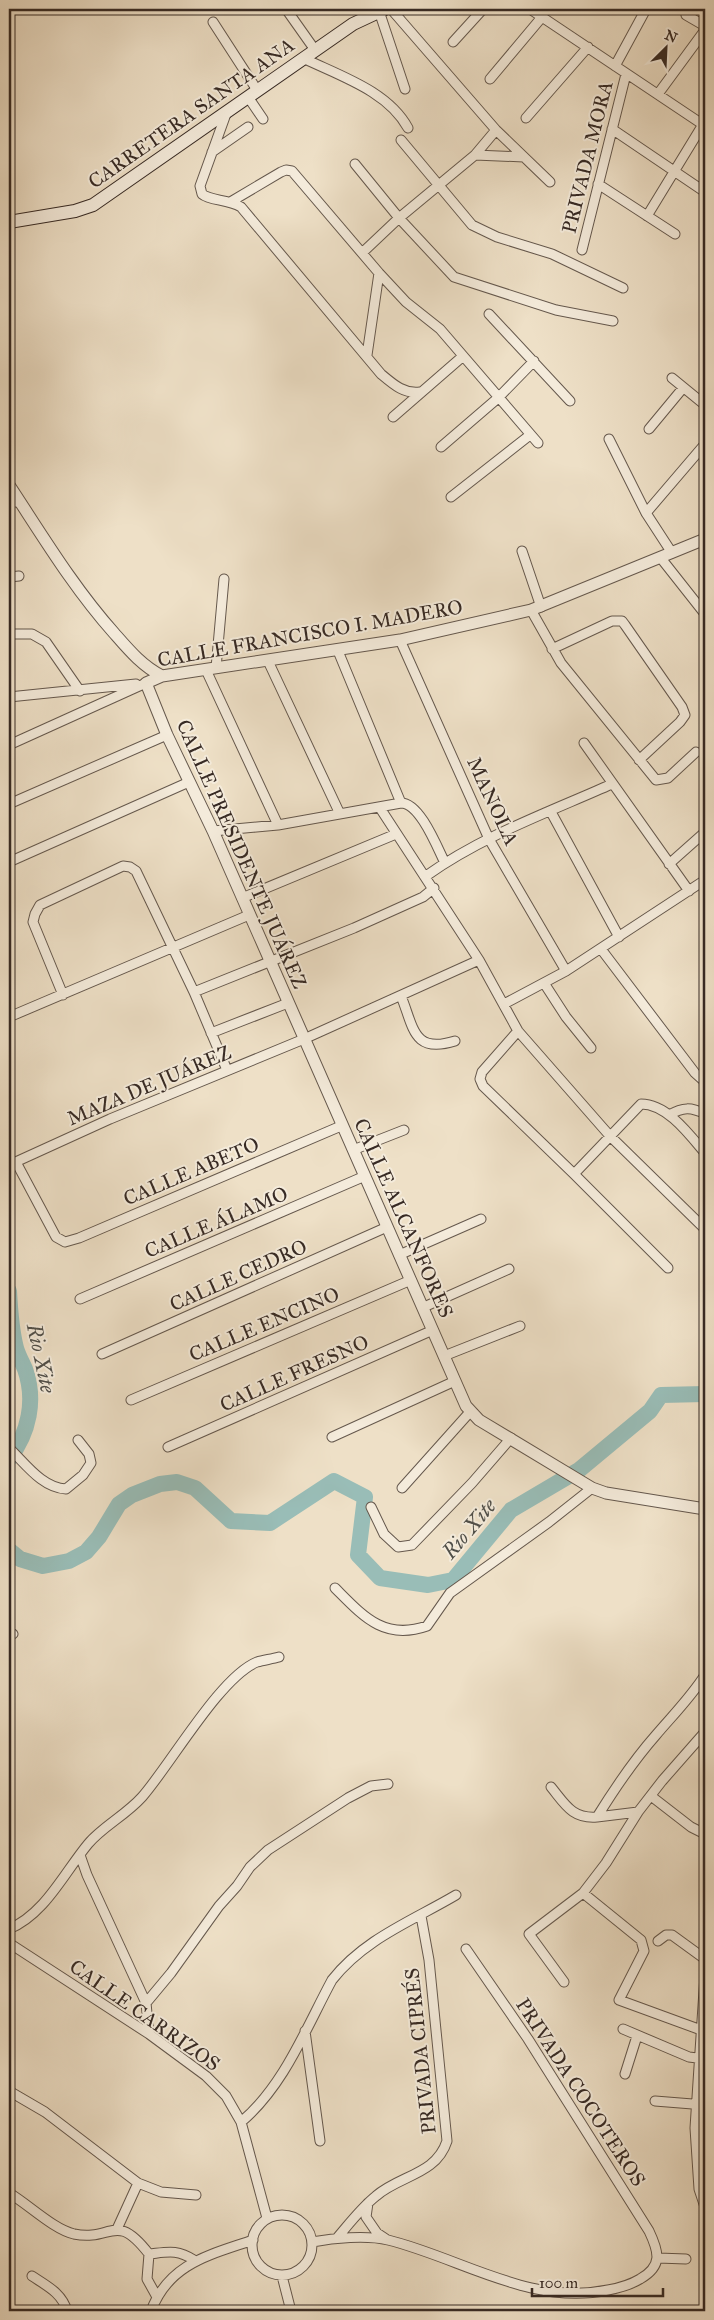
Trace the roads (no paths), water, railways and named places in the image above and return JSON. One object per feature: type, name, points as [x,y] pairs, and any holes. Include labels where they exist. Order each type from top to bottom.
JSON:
[{"type":"main road","name":"CARRETERA SANTA ANA","points":[[9,222],[74,211],[93,205],[226,114],[314,50],[354,24],[385,9]]},
{"type":"street","points":[[286,9],[314,50]]},
{"type":"street","points":[[385,9],[404,88]]},
{"type":"street","points":[[385,9],[496,130],[550,182]]},
{"type":"street","points":[[452,42],[482,9]]},
{"type":"street","points":[[530,9],[704,124],[673,170],[647,216]]},
{"type":"street","points":[[615,66],[646,9]]},
{"type":"street","points":[[686,15],[705,26]]},
{"type":"street","points":[[490,79],[542,17]]},
{"type":"street","points":[[212,22],[252,94],[263,118]]},
{"type":"street","points":[[658,94],[705,30]]},
{"type":"street","points":[[526,118],[588,48]]},
{"type":"street","points":[[303,58],[378,95],[400,114],[408,128]]},
{"type":"street","name":"PRIVADA MORA","points":[[582,250],[626,74]]},
{"type":"street","points":[[226,114],[200,186],[201,192],[207,198],[232,201],[249,215],[381,374],[410,393],[420,392]]},
{"type":"street","points":[[212,152],[248,127]]},
{"type":"street","points":[[612,129],[705,192]]},
{"type":"street","points":[[362,253],[399,218],[475,155],[496,130]]},
{"type":"street","points":[[401,140],[464,217],[482,231],[552,254],[623,288]]},
{"type":"street","points":[[475,155],[524,157]]},
{"type":"street","points":[[355,164],[399,218],[454,277],[556,310],[613,321]]},
{"type":"street","points":[[232,201],[282,172],[290,170],[295,173],[379,273],[406,302],[440,329],[462,357],[538,443]]},
{"type":"street","points":[[598,184],[675,234]]},
{"type":"street","points":[[367,355],[379,273]]},
{"type":"street","points":[[489,314],[570,401]]},
{"type":"street","points":[[393,417],[462,357]]},
{"type":"street","points":[[440,447],[498,398],[534,361]]},
{"type":"street","points":[[672,378],[705,406]]},
{"type":"street","points":[[650,429],[683,388]]},
{"type":"street","points":[[451,497],[530,434]]},
{"type":"street","points":[[609,439],[646,513],[672,552]]},
{"type":"street","points":[[646,513],[705,444]]},
{"type":"street","points":[[9,485],[14,502],[96,613],[144,665],[162,676]]},
{"type":"street","name":"CALLE FRANCISCO I. MADERO","points":[[146,683],[162,676],[338,651],[400,640],[536,609],[672,552],[704,541]]},
{"type":"street","points":[[522,551],[536,609],[552,648],[561,663],[652,776],[659,781],[668,778],[696,752]]},
{"type":"street","points":[[660,557],[705,614]]},
{"type":"street","points":[[9,578],[18,576]]},
{"type":"street","points":[[224,578],[211,669],[278,825]]},
{"type":"street","points":[[552,648],[612,620],[622,621],[626,625],[682,707],[685,715],[680,722],[639,760]]},
{"type":"street","points":[[9,634],[32,634],[46,642],[80,690]]},
{"type":"street","name":"MANOLA","points":[[400,640],[489,839],[566,971]]},
{"type":"street","points":[[338,651],[401,803]]},
{"type":"street","points":[[268,661],[340,814]]},
{"type":"street","points":[[9,696],[146,683]]},
{"type":"street","points":[[9,745],[146,683]]},
{"type":"street","name":"CALLE PRESIDENTE JUÁREZ","points":[[146,683],[304,1039]]},
{"type":"street","points":[[9,804],[167,734]]},
{"type":"street","points":[[584,743],[689,891]]},
{"type":"street","points":[[9,862],[189,782]]},
{"type":"street","points":[[426,876],[445,863],[489,839],[612,784]]},
{"type":"street","points":[[213,831],[278,825],[401,803],[408,804],[419,813],[445,863]]},
{"type":"street","points":[[380,808],[434,888],[479,960],[518,1031],[610,1136],[705,1229]]},
{"type":"street","points":[[551,812],[619,937]]},
{"type":"street","points":[[670,864],[705,832]]},
{"type":"street","points":[[242,898],[396,834]]},
{"type":"street","points":[[63,995],[33,922],[34,914],[40,905],[123,866],[130,867],[136,871],[194,992],[227,1070]]},
{"type":"street","points":[[504,1004],[566,971],[705,880]]},
{"type":"street","points":[[194,992],[400,908],[423,897],[434,888]]},
{"type":"street","points":[[9,1017],[63,995],[171,946],[249,915]]},
{"type":"street","points":[[601,949],[695,1073],[705,1082]]},
{"type":"street","name":"MAZA DE JUÁREZ","points":[[13,1164],[227,1070],[304,1039],[479,960]]},
{"type":"street","points":[[544,983],[566,1018],[591,1048]]},
{"type":"street","points":[[402,996],[416,1033],[424,1042],[433,1046],[455,1041]]},
{"type":"street","points":[[211,1033],[288,1003]]},
{"type":"street","points":[[518,1031],[482,1072],[480,1079],[483,1086],[668,1268]]},
{"type":"street","name":"CALLE ALCANFORES","points":[[304,1039],[341,1126],[470,1412]]},
{"type":"street","points":[[574,1174],[641,1104],[658,1108],[669,1115],[705,1153]]},
{"type":"street","points":[[669,1115],[681,1108],[688,1108],[705,1114]]},
{"type":"street","name":"CALLE ABETO","points":[[13,1164],[56,1237],[64,1242],[79,1238],[341,1126]]},
{"type":"street","points":[[353,1150],[404,1130]]},
{"type":"street","name":"CALLE ÁLAMO","points":[[80,1299],[365,1176]]},
{"type":"street","points":[[399,1255],[482,1219]]},
{"type":"street","name":"CALLE CEDRO","points":[[102,1354],[387,1227]]},
{"type":"street","points":[[424,1307],[509,1269]]},
{"type":"street","name":"CALLE ENCINO","points":[[131,1400],[411,1280]]},
{"type":"street","points":[[444,1356],[520,1326]]},
{"type":"street","name":"CALLE FRESNO","points":[[168,1447],[434,1330]]},
{"type":"street","points":[[332,1437],[455,1381]]},
{"type":"street","points":[[402,1488],[470,1412],[479,1420],[587,1485],[606,1492],[705,1510]]},
{"type":"street","points":[[371,1507],[384,1534],[394,1545],[402,1548],[412,1545],[472,1483],[511,1438]]},
{"type":"street","points":[[9,1448],[44,1482],[55,1488],[66,1489],[82,1475],[91,1463],[89,1454],[78,1440]]},
{"type":"street","points":[[335,1588],[364,1616],[380,1626],[400,1630],[428,1626],[450,1593],[549,1522],[587,1485]]},
{"type":"street","points":[[9,1929],[22,1922],[39,1908],[88,1843],[143,1796],[221,1693],[256,1662],[279,1657]]},
{"type":"street","points":[[597,1817],[621,1779],[655,1735],[682,1706],[705,1675]]},
{"type":"street","points":[[564,1982],[529,1934],[583,1893],[606,1863],[638,1812],[705,1732]]},
{"type":"street","points":[[146,2003],[171,1973],[218,1906],[237,1886],[250,1867],[268,1850],[348,1798],[371,1786],[388,1784]]},
{"type":"street","points":[[551,1787],[576,1814],[584,1818],[638,1812]]},
{"type":"street","points":[[651,1796],[691,1827],[705,1834]]},
{"type":"street","points":[[80,1855],[87,1875],[146,2003],[149,2034]]},
{"type":"street","points":[[583,1893],[642,1940],[644,1945],[644,1951],[619,2000],[701,2030]]},
{"type":"street","points":[[241,2122],[258,2108],[278,2079],[332,1980],[342,1968],[371,1943],[456,1895]]},
{"type":"street","name":"PRIVADA CIPRÉS","points":[[336,2238],[368,2203],[388,2188],[426,2169],[438,2158],[447,2140],[429,1960],[421,1916]]},
{"type":"street","points":[[658,1941],[666,1935],[672,1935],[705,1958]]},
{"type":"street","name":"CALLE CARRIZOS","points":[[9,1943],[149,2034],[213,2083],[226,2096],[241,2122],[267,2218]]},
{"type":"street","name":"PRIVADA COCOTEROS","points":[[466,1949],[528,2039],[649,2231],[656,2246],[658,2258]]},
{"type":"street","points":[[705,1975],[701,2030],[701,2163],[699,2190],[705,2207]]},
{"type":"street","points":[[622,2029],[702,2059]]},
{"type":"street","points":[[305,2031],[320,2141]]},
{"type":"street","points":[[625,2074],[637,2036]]},
{"type":"street","points":[[9,2091],[45,2112],[138,2183],[161,2192],[196,2195]]},
{"type":"street","points":[[655,2101],[700,2105]]},
{"type":"street","points":[[117,2229],[138,2183]]},
{"type":"street","points":[[9,2193],[61,2228],[74,2234],[90,2234],[117,2229],[138,2240],[149,2254],[147,2279],[156,2297]]},
{"type":"street","points":[[368,2203],[366,2217],[377,2233],[387,2240],[524,2288],[569,2293],[594,2293],[636,2282],[655,2268],[658,2258],[686,2259]]},
{"type":"street","points":[[278,2215],[298,2220],[305,2226],[312,2242],[312,2251],[305,2266],[298,2272],[282,2276],[264,2269],[257,2262],[253,2253],[256,2230],[267,2218],[278,2215]]},
{"type":"street","points":[[312,2242],[336,2238],[387,2240]]},
{"type":"street","points":[[151,2311],[156,2297],[174,2275],[194,2260],[254,2240]]},
{"type":"street","points":[[149,2254],[170,2251],[183,2252],[194,2260]]},
{"type":"street","points":[[32,2276],[62,2299],[67,2311]]},
{"type":"street","points":[[282,2276],[291,2311]]},
{"type":"waterway","name":"Rio Xite","points":[[9,1291],[13,1334],[17,1351],[25,1369],[30,1392],[29,1416],[26,1427],[9,1459]]},
{"type":"waterway","name":"Rio Xite","points":[[9,1550],[20,1559],[43,1566],[69,1561],[86,1552],[99,1537],[119,1504],[132,1495],[160,1484],[177,1482],[195,1488],[231,1521],[270,1523],[334,1481],[365,1497],[358,1555],[380,1578],[428,1585],[453,1580],[511,1510],[579,1470],[650,1411],[661,1395],[705,1394]]}]
